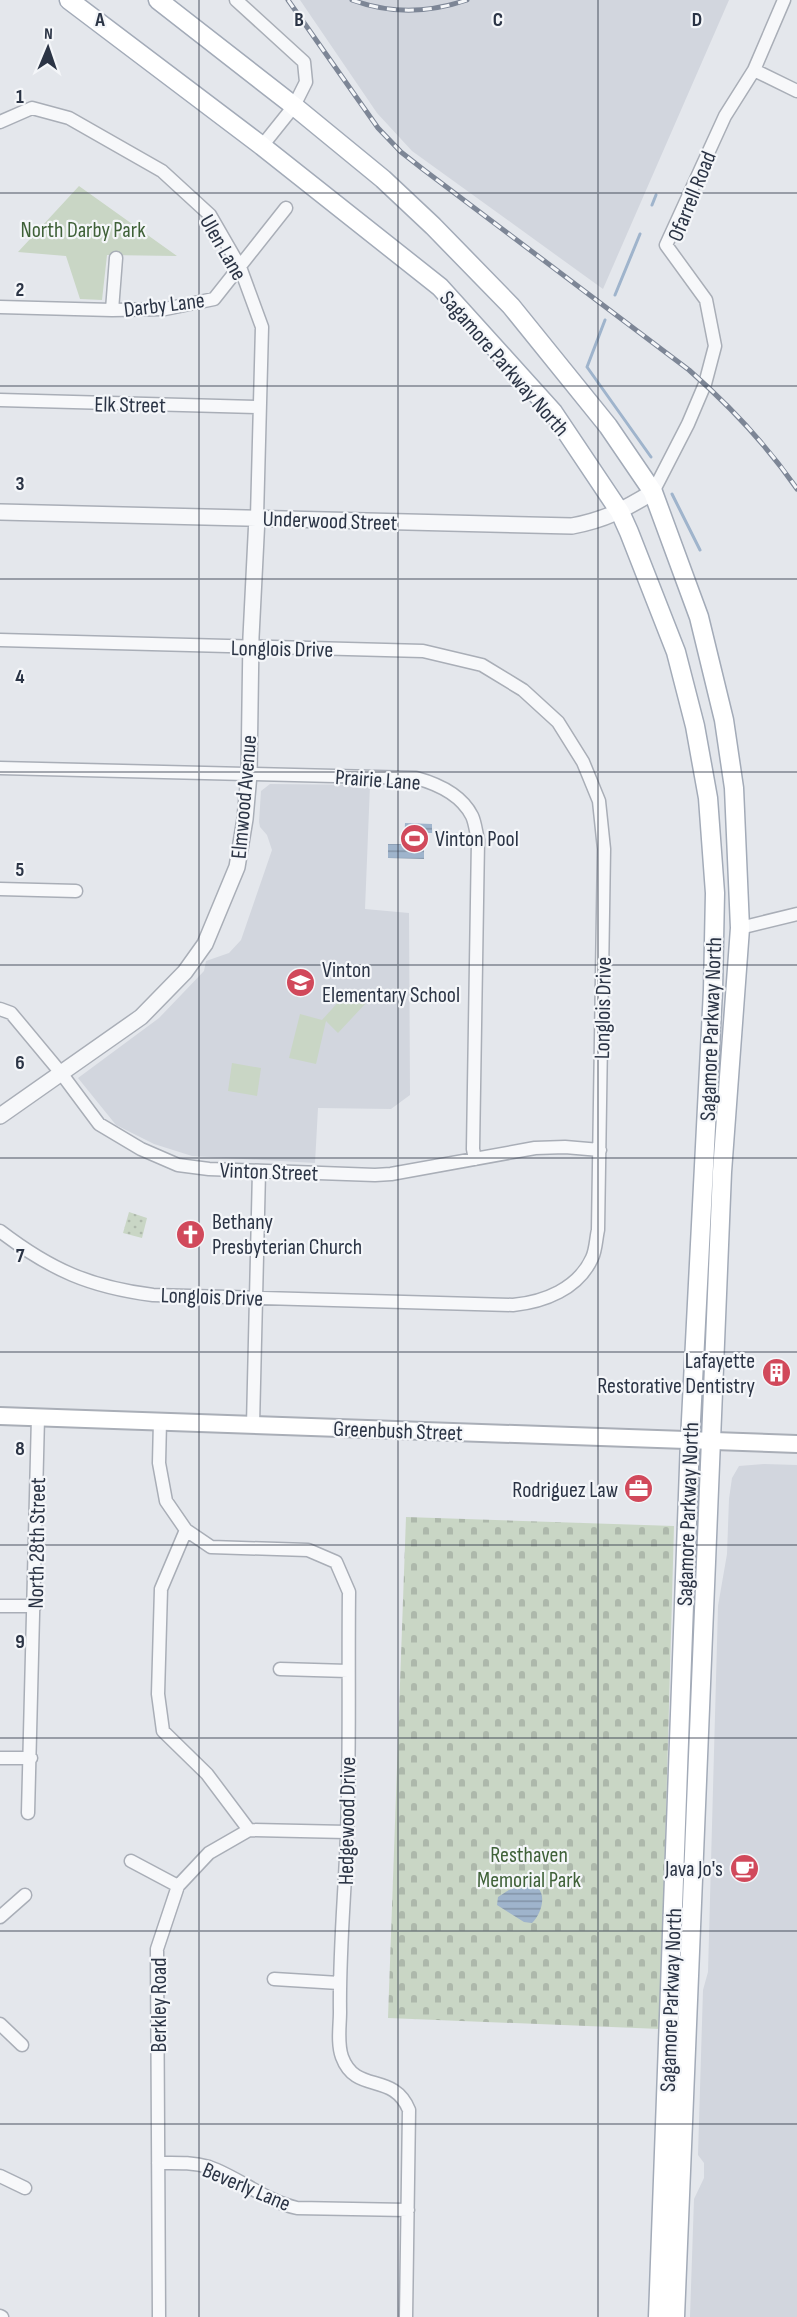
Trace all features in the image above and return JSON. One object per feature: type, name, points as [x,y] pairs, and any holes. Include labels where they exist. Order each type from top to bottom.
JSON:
[{"type":"main road","name":"Sagamore Parkway North","points":[[69,0],[262,146],[440,287],[553,412],[620,512],[676,652],[695,726],[708,798],[715,893],[713,990],[690,1440],[658,2317]]},
{"type":"main road","name":"Sagamore Parkway North","points":[[158,0],[294,106],[382,179],[433,226],[511,306],[608,426],[652,492],[699,617],[724,720],[734,788],[740,928],[722,1172],[675,2317]]},
{"type":"main road","name":"Greenbush Street","points":[[0,1416],[797,1444]]},
{"type":"street","points":[[236,0],[304,62],[306,82],[294,106],[262,146]]},
{"type":"street","name":"Ofarrell Road","points":[[652,492],[705,384],[715,346],[706,300],[666,245],[725,116],[754,70],[784,0]]},
{"type":"street","points":[[754,70],[797,91]]},
{"type":"street","name":"Ulen Lane","points":[[0,122],[32,108],[69,118],[162,171],[210,215],[240,267],[262,327],[257,517]]},
{"type":"street","name":"Darby Lane","points":[[0,307],[165,309],[214,299],[286,208]]},
{"type":"street","points":[[112,310],[116,258]]},
{"type":"street","name":"Elk Street","points":[[0,400],[259,407]]},
{"type":"street","name":"Underwood Street","points":[[0,512],[572,526],[596,521],[620,512],[652,492]]},
{"type":"street","name":"Elmwood Avenue","points":[[0,1116],[141,1017],[185,972],[205,944],[237,867],[249,774],[251,647],[257,517]]},
{"type":"street","name":"Longlois Drive","points":[[0,640],[423,651],[482,665],[523,690],[558,722],[583,762],[599,801],[603,840],[598,1230],[592,1258],[579,1277],[561,1292],[536,1303],[513,1305],[153,1295],[115,1290],[78,1278],[48,1264],[0,1231]]},
{"type":"street","name":"Prairie Lane","points":[[0,768],[416,778],[439,785],[458,798],[472,816],[478,840],[473,1138],[475,1158]]},
{"type":"street","points":[[0,889],[75,891]]},
{"type":"street","points":[[740,928],[797,914]]},
{"type":"street","name":"Vinton Street","points":[[0,1009],[11,1013],[61,1073],[99,1124],[141,1149],[178,1165],[209,1169],[391,1174],[535,1148],[565,1147],[600,1150]]},
{"type":"street","points":[[254,1425],[259,1171]]},
{"type":"street","name":"North 28th Street","points":[[28,1813],[38,1417]]},
{"type":"street","name":"Hedgewood Drive","points":[[160,1421],[159,1462],[166,1501],[186,1530],[211,1547],[308,1550],[336,1562],[349,1592],[347,1832],[339,1983],[340,2044],[345,2062],[351,2072],[360,2079],[392,2088],[400,2094],[409,2110],[406,2317]]},
{"type":"street","points":[[186,1530],[161,1589],[158,1694],[164,1731],[207,1774],[249,1830],[347,1832]]},
{"type":"street","points":[[0,1606],[35,1606]]},
{"type":"street","points":[[280,1669],[348,1671]]},
{"type":"street","points":[[0,1758],[31,1758]]},
{"type":"street","name":"Berkley Road","points":[[159,2317],[157,1949],[178,1886],[209,1853],[249,1830]]},
{"type":"street","points":[[131,1861],[178,1886]]},
{"type":"street","points":[[0,1917],[25,1895]]},
{"type":"street","points":[[274,1979],[339,1983]]},
{"type":"street","points":[[0,2024],[22,2045]]},
{"type":"street","name":"Beverly Lane","points":[[158,2163],[186,2163],[208,2167],[280,2204],[297,2208],[408,2210]]},
{"type":"street","points":[[0,2176],[25,2188]]},
{"type":"shaded area","points":[[300,0],[729,0],[603,289],[412,151],[377,113]]},
{"type":"shaded area","name":"Vinton Elementary School","points":[[270,784],[370,785],[365,909],[409,913],[410,1095],[391,1109],[318,1108],[315,1163],[192,1156],[154,1144],[116,1125],[78,1078],[159,1018],[204,971],[206,961],[229,953],[241,940],[272,850],[259,822],[261,791]]},
{"type":"shaded area","points":[[797,1465],[797,2317],[690,2317],[694,2199],[704,2178],[704,2163],[698,2155],[703,1990],[708,1972],[718,1606],[727,1554],[732,1478],[739,1466]]},
{"type":"green space","name":"North Darby Park","points":[[79,186],[177,256],[107,255],[102,300],[80,299],[66,256],[18,252]]},
{"type":"green space","points":[[341,999],[366,1003],[338,1033],[326,1021],[316,1064],[289,1058],[300,1014],[322,1020]]},
{"type":"green space","points":[[232,1063],[261,1068],[257,1096],[228,1091]]},
{"type":"green space","points":[[129,1212],[147,1218],[142,1238],[123,1233]]},
{"type":"green space","name":"Resthaven Memorial Park","points":[[406,1517],[674,1526],[660,2029],[388,2018]]},
{"type":"water","name":"Vinton Pool","points":[[405,823],[432,824],[432,833],[424,833],[424,859],[388,858],[388,844],[404,844]]},
{"type":"water","points":[[520,1883],[534,1885],[541,1892],[541,1906],[538,1916],[532,1923],[524,1922],[497,1905],[498,1897]]},
{"type":"waterway","points":[[652,205],[656,195]]},
{"type":"waterway","points":[[615,295],[640,234]]},
{"type":"waterway","points":[[605,320],[587,367],[651,457]]},
{"type":"waterway","points":[[672,494],[700,550]]},
{"type":"railway","points":[[288,0],[378,128],[401,152],[689,370],[747,426],[797,489]]},
{"type":"railway","points":[[352,0],[395,10],[424,9],[467,0]]},
{"type":"place","name":"Vinton Pool","points":[[414,838]]},
{"type":"place","name":"Vinton Elementary School","points":[[301,982]]},
{"type":"place","name":"Bethany Presbyterian Church","points":[[191,1234]]},
{"type":"place","name":"Lafayette Restorative Dentistry","points":[[776,1373]]},
{"type":"place","name":"Rodriguez Law","points":[[639,1489]]},
{"type":"place","name":"Java Jo's","points":[[744,1868]]}]
